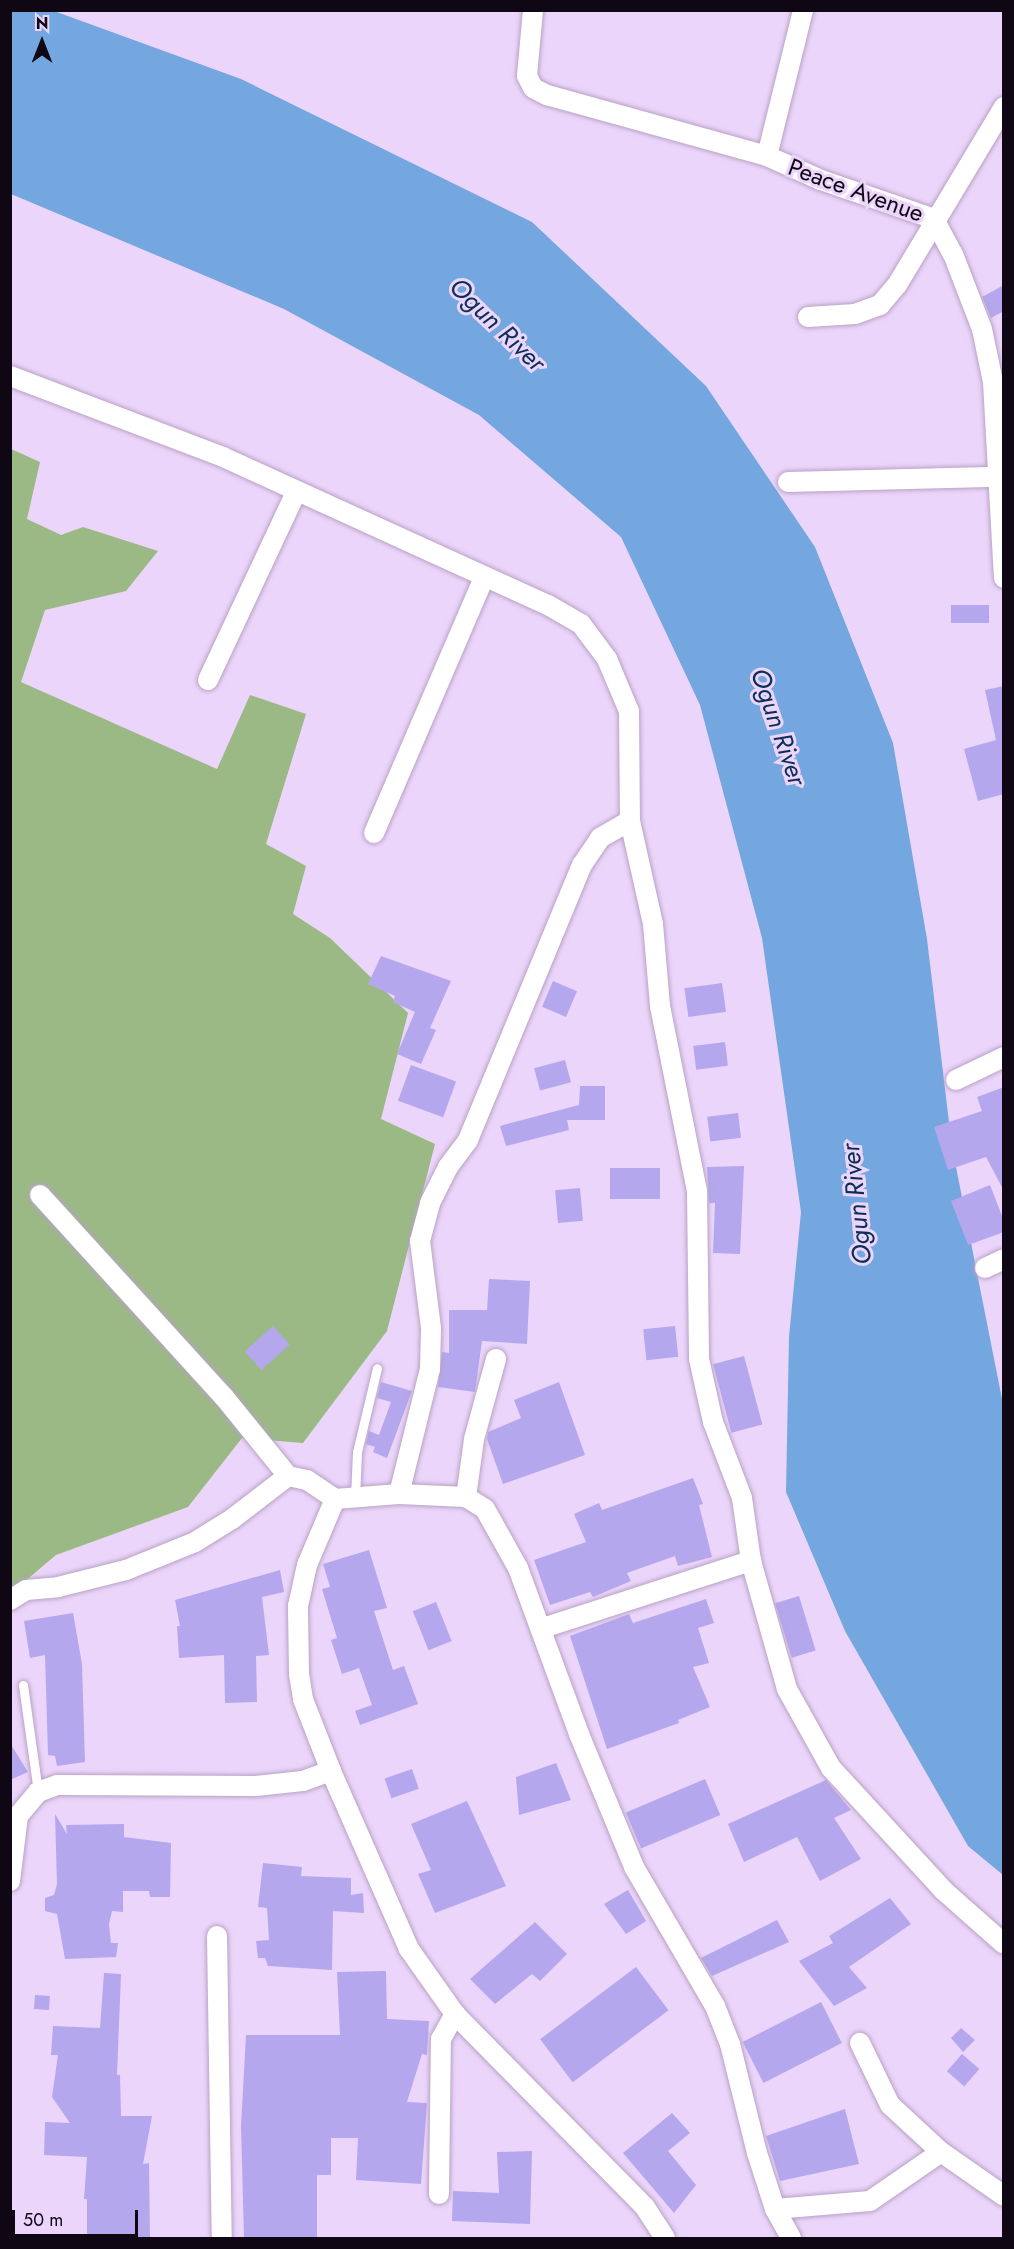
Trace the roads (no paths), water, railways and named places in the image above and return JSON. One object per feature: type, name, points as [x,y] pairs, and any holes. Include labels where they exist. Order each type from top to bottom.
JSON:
[{"type":"street","name":"Peace Avenue","points":[[533,10],[527,76],[533,88],[547,95],[767,156],[821,180],[934,219],[953,254],[982,329],[993,382],[1004,578]]},
{"type":"street","points":[[767,156],[803,10]]},
{"type":"street","points":[[808,317],[855,314],[880,305],[897,285],[934,219],[1004,107]]},
{"type":"street","points":[[10,376],[223,457],[484,578],[581,624],[607,659],[629,711],[630,821],[652,924],[660,1006],[697,1192],[699,1359],[713,1422],[742,1498],[751,1561],[787,1689],[831,1768],[943,1890],[1004,1944]]},
{"type":"street","points":[[788,482],[999,477]]},
{"type":"street","points":[[208,680],[296,492]]},
{"type":"street","points":[[374,833],[484,578]]},
{"type":"street","points":[[399,1494],[430,1370],[431,1328],[420,1241],[430,1203],[448,1167],[468,1140],[582,865],[600,838],[630,821]]},
{"type":"street","points":[[956,1080],[1004,1057]]},
{"type":"street","points":[[40,1195],[224,1397],[288,1476],[306,1480],[345,1499],[399,1494],[466,1497],[485,1509],[518,1568],[543,1628],[579,1734],[630,1858],[716,2006],[730,2044],[745,2115],[775,2209],[791,2238]]},
{"type":"street","points":[[986,1268],[1004,1259]]},
{"type":"street","points":[[466,1497],[474,1439],[495,1359]]},
{"type":"street","points":[[10,1600],[26,1590],[58,1587],[126,1570],[195,1542],[232,1519],[288,1476]]},
{"type":"street","points":[[345,1499],[307,1565],[297,1643],[303,1699],[331,1771],[409,1949],[455,2014],[645,2207],[665,2238]]},
{"type":"street","points":[[543,1628],[751,1561]]},
{"type":"street","points":[[10,1881],[18,1816],[38,1792],[57,1785],[256,1786],[303,1781],[331,1771]]},
{"type":"street","points":[[217,1936],[222,2238]]},
{"type":"street","points":[[439,2194],[441,2039],[455,2014]]},
{"type":"street","points":[[860,2043],[890,2105],[941,2152],[1004,2196]]},
{"type":"street","points":[[775,2209],[870,2201],[941,2152]]},
{"type":"lane","points":[[345,1499],[377,1368]]},
{"type":"lane","points":[[23,1685],[38,1792]]},
{"type":"water","name":"Ogun River","points":[[10,11],[54,11],[241,79],[532,222],[706,386],[815,547],[893,743],[927,939],[952,1147],[1003,1404],[1003,1875],[968,1846],[845,1631],[786,1492],[789,1337],[801,1212],[762,938],[700,705],[621,537],[479,415],[284,309],[11,194]]}]
